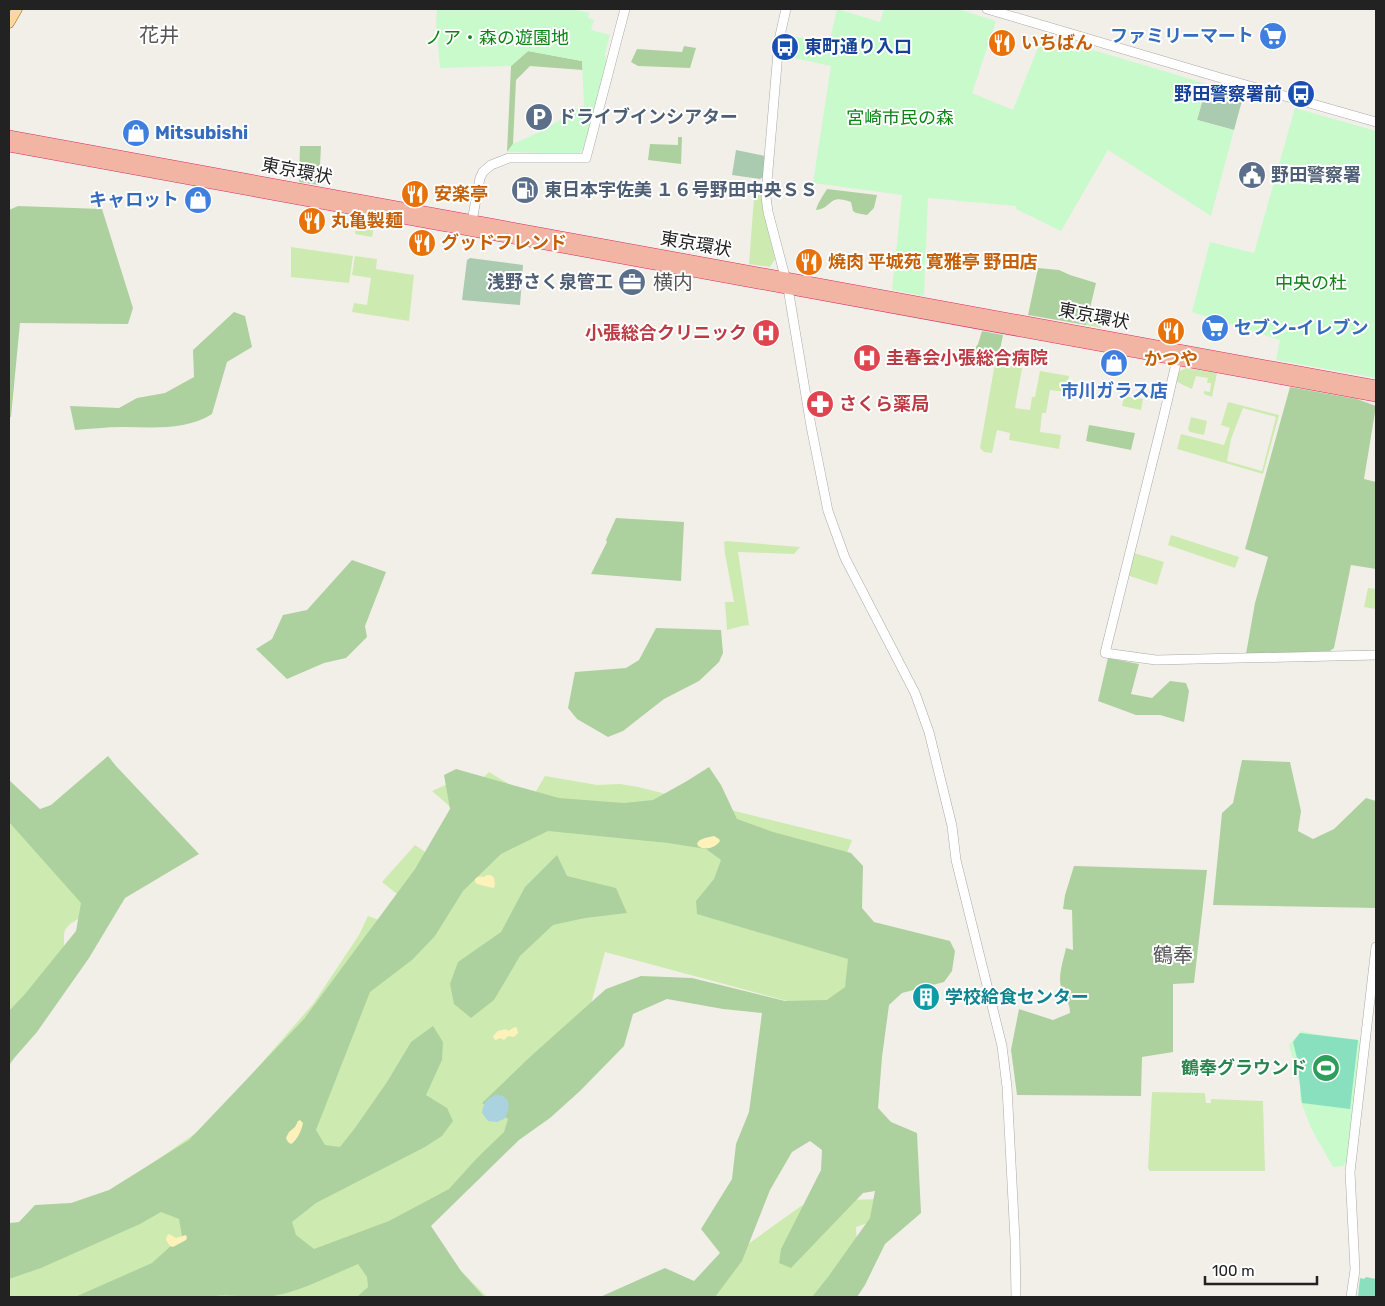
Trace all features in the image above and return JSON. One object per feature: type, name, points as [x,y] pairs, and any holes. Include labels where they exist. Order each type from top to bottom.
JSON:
[{"type":"highway","name":"東京環状","points":[[9,136],[472,221],[787,283]]},
{"type":"highway","name":"東京環状","points":[[9,146],[1178,354],[1376,386]]},
{"type":"highway","name":"東京環状","points":[[1178,354],[1290,381],[1376,396]]},
{"type":"main road","points":[[9,23],[18,9]]},
{"type":"street","points":[[472,221],[480,178],[491,165],[509,158],[586,158],[625,9]]},
{"type":"street","points":[[786,9],[779,40],[766,197],[768,212],[787,283],[828,512],[845,558],[916,693],[923,712],[952,826],[956,860],[1002,1046],[1008,1087],[1016,1297]]},
{"type":"street","points":[[987,9],[1376,122]]},
{"type":"street","points":[[1178,354],[1105,653],[1156,660],[1376,655]]},
{"type":"street","points":[[1351,1297],[1355,1270],[1350,1172],[1376,947]]},
{"type":"green space","name":"ノア・森の遊園地","points":[[437,9],[571,9],[589,13],[588,18],[594,20],[591,30],[610,35],[605,54],[607,64],[584,148],[579,154],[507,152],[513,144],[544,130],[584,105],[582,61],[528,51],[511,66],[440,68],[436,25]]},
{"type":"green space","name":"宮崎市民の森","points":[[837,9],[880,22],[884,9],[958,9],[996,21],[972,93],[1013,110],[1043,35],[1207,84],[1197,120],[1234,130],[1211,216],[1108,150],[1061,231],[1016,209],[1016,206],[928,198],[924,296],[892,290],[902,195],[813,183],[831,66],[785,56],[788,36],[807,38],[805,49],[827,53]]},
{"type":"green space","points":[[684,46],[696,48],[690,68],[638,66],[631,62],[637,49],[682,52]]},
{"type":"green space","points":[[528,51],[582,61],[583,70],[530,66],[516,80],[513,144],[507,152],[511,66]]},
{"type":"green space","points":[[1207,84],[1242,94],[1243,97],[1234,130],[1197,120]]},
{"type":"green space","name":"中央の杜","points":[[1295,108],[1376,131],[1376,378],[1276,360],[1280,340],[1192,312],[1210,242],[1254,253]]},
{"type":"green space","points":[[678,137],[682,137],[681,164],[648,160],[650,144],[678,145]]},
{"type":"green space","points":[[300,146],[321,146],[319,185],[299,182]]},
{"type":"green space","points":[[736,150],[765,156],[763,177],[760,179],[732,175]]},
{"type":"green space","points":[[755,184],[762,188],[762,204],[775,259],[770,267],[749,264]]},
{"type":"green space","points":[[827,189],[877,195],[874,208],[867,215],[856,213],[853,211],[851,202],[838,199],[816,210]]},
{"type":"green space","points":[[18,206],[102,209],[133,308],[128,324],[20,323],[11,417],[9,417],[9,210]]},
{"type":"green space","points":[[358,217],[375,220],[372,237],[355,234]]},
{"type":"green space","points":[[291,247],[353,256],[349,283],[291,277]]},
{"type":"green space","points":[[355,256],[377,259],[376,269],[414,275],[409,321],[352,312],[354,303],[367,305],[371,278],[352,275]]},
{"type":"green space","points":[[470,258],[523,265],[520,305],[462,300],[467,260]]},
{"type":"green space","points":[[1038,268],[1059,270],[1096,283],[1086,325],[1028,315]]},
{"type":"green space","points":[[234,312],[245,316],[252,347],[227,362],[212,414],[180,426],[110,427],[75,430],[70,406],[119,408],[137,398],[165,393],[194,377],[193,350]]},
{"type":"green space","points":[[1088,314],[1104,317],[1101,328],[1086,325]]},
{"type":"green space","points":[[982,331],[1003,335],[996,363],[992,359],[973,351],[978,344]]},
{"type":"green space","points":[[995,363],[1022,368],[1015,408],[1030,410],[1032,397],[1035,397],[1040,371],[1069,376],[1066,392],[1050,390],[1046,413],[1042,413],[1040,432],[1061,435],[1059,449],[1009,440],[1010,433],[997,430],[992,453],[984,452],[980,448]]},
{"type":"green space","points":[[1186,368],[1217,373],[1212,397],[1204,394],[1204,391],[1210,392],[1211,383],[1207,383],[1208,378],[1196,376],[1192,389],[1176,381],[1178,372]]},
{"type":"green space","points":[[1290,387],[1357,399],[1376,406],[1364,479],[1376,482],[1376,569],[1351,565],[1334,648],[1330,651],[1246,654],[1255,603],[1268,557],[1245,549]]},
{"type":"green space","points":[[1124,396],[1143,399],[1141,410],[1122,406]]},
{"type":"green space","points":[[1228,402],[1279,415],[1263,474],[1177,449],[1181,434],[1224,445],[1230,428],[1221,425]],"holes":[[[1243,408],[1276,417],[1262,471],[1227,461],[1231,439]]]},
{"type":"green space","points":[[1191,417],[1207,421],[1204,435],[1190,432],[1188,429]]},
{"type":"green space","points":[[1089,425],[1135,433],[1131,450],[1086,441]]},
{"type":"green space","points":[[616,518],[684,522],[681,581],[591,574],[607,542],[606,540]]},
{"type":"green space","points":[[1171,535],[1239,557],[1235,568],[1168,545]]},
{"type":"green space","points":[[724,542],[800,547],[794,554],[738,552],[749,625],[727,630],[725,602],[734,602],[725,554]]},
{"type":"green space","points":[[1134,553],[1164,562],[1157,585],[1128,574]]},
{"type":"green space","points":[[352,560],[386,572],[365,626],[367,637],[346,658],[324,663],[287,679],[256,649],[272,639],[283,615],[307,610]]},
{"type":"green space","points":[[1368,588],[1376,589],[1376,609],[1364,607]]},
{"type":"green space","points":[[656,628],[721,630],[723,653],[719,662],[699,681],[664,699],[623,731],[608,737],[577,719],[568,708],[575,672],[626,668],[639,660]]},
{"type":"green space","points":[[1108,658],[1139,664],[1131,694],[1152,698],[1170,681],[1186,683],[1189,691],[1184,722],[1160,715],[1136,715],[1098,701]]},
{"type":"green space","points":[[108,756],[199,854],[125,898],[89,958],[37,1032],[9,1064],[9,1011],[76,931],[81,903],[9,822],[9,780],[40,809],[51,805]]},
{"type":"green space","points":[[1242,760],[1290,762],[1301,811],[1298,831],[1313,839],[1334,829],[1366,798],[1376,801],[1376,908],[1213,905],[1222,813],[1233,803]]},
{"type":"green space","points":[[709,767],[721,785],[737,819],[773,832],[851,853],[863,866],[862,908],[874,922],[950,941],[955,951],[952,971],[944,982],[902,993],[889,1005],[878,1108],[891,1122],[917,1133],[921,1213],[885,1244],[857,1297],[812,1297],[870,1218],[875,1191],[863,1193],[791,1268],[779,1263],[781,1249],[821,1170],[822,1150],[810,1141],[792,1152],[770,1190],[742,1261],[715,1297],[600,1297],[665,1268],[694,1281],[720,1253],[701,1229],[732,1179],[736,1144],[749,1112],[762,1013],[723,1009],[667,999],[633,1014],[624,1046],[580,1091],[550,1118],[519,1140],[431,1226],[461,1271],[484,1297],[357,1297],[368,1287],[367,1277],[358,1264],[301,1288],[266,1297],[75,1297],[152,1263],[182,1236],[179,1219],[161,1212],[140,1224],[41,1268],[9,1279],[9,1223],[19,1222],[35,1205],[71,1203],[109,1190],[189,1140],[304,1019],[415,869],[450,809],[444,775],[456,769],[559,798],[624,803],[653,800]],"holes":[[[548,831],[668,843],[706,849],[721,860],[714,879],[696,901],[697,914],[848,959],[845,987],[827,1000],[785,1001],[692,978],[641,976],[606,989],[482,1103],[508,1119],[504,1132],[449,1189],[389,1221],[314,1249],[296,1235],[292,1222],[316,1203],[425,1147],[442,1136],[453,1121],[447,1108],[426,1095],[442,1060],[443,1042],[433,1026],[411,1042],[387,1082],[340,1147],[325,1145],[316,1130],[370,992],[412,960],[435,936],[463,891],[501,854]]]},
{"type":"green space","points":[[489,772],[532,798],[545,776],[597,785],[620,784],[852,840],[819,925],[888,972],[873,1024],[605,952],[572,1075],[418,1228],[487,1297],[9,1297],[9,1243],[34,1246],[220,1116],[252,1074],[313,1004],[359,935],[368,916],[387,923],[397,894],[382,882],[415,845],[431,856],[462,817],[432,791],[470,774],[481,780]]},
{"type":"green space","points":[[9,814],[74,857],[86,914],[70,924],[65,930],[62,966],[37,1020],[9,1067]]},
{"type":"green space","points":[[557,855],[567,876],[616,888],[627,913],[585,918],[553,925],[520,956],[494,1000],[471,1018],[454,1004],[450,984],[458,962],[501,932],[525,887]]},
{"type":"green space","points":[[1074,866],[1207,870],[1194,983],[1173,984],[1173,1052],[1142,1057],[1141,1096],[1017,1095],[1011,1050],[1019,1009],[1053,1020],[1070,1013],[1060,980],[1066,948],[1073,950],[1072,910],[1063,909],[1065,895]]},
{"type":"green space","name":"鶴奉グラウンド","points":[[1301,1031],[1361,1042],[1346,1163],[1343,1166],[1333,1167],[1311,1128],[1300,1099],[1300,1085],[1289,1045]]},
{"type":"green space","name":"鶴奉グラウンド","points":[[1300,1033],[1358,1040],[1350,1109],[1302,1103],[1297,1058],[1293,1042]]},
{"type":"green space","points":[[1152,1092],[1204,1093],[1206,1103],[1211,1103],[1211,1099],[1263,1101],[1265,1171],[1150,1171],[1148,1168]]},
{"type":"green space","points":[[880,1199],[898,1213],[856,1227],[858,1261],[820,1297],[651,1297],[694,1283],[801,1206],[816,1201]]},
{"type":"green space","points":[[1366,1277],[1376,1279],[1376,1297],[1358,1297],[1360,1278],[1364,1279]]},
{"type":"sand","points":[[714,836],[720,841],[715,845],[710,848],[698,846],[697,843],[700,840]]},
{"type":"sand","points":[[491,875],[494,878],[495,886],[493,888],[475,882],[477,877]]},
{"type":"sand","points":[[515,1027],[518,1033],[514,1037],[508,1036],[504,1040],[500,1038],[494,1039],[493,1036],[498,1031],[506,1029],[508,1031]]},
{"type":"sand","points":[[300,1120],[303,1123],[302,1128],[297,1138],[291,1144],[286,1138]]},
{"type":"sand","points":[[169,1234],[176,1238],[186,1235],[187,1238],[173,1247],[166,1240]]},
{"type":"water","points":[[496,1095],[503,1096],[508,1101],[507,1113],[504,1119],[497,1122],[488,1121],[482,1113],[483,1107],[488,1100]]},
{"type":"place","name":"ファミリーマート","points":[[1273,36]]},
{"type":"place","name":"いちばん","points":[[1002,43]]},
{"type":"place","name":"東町通り入口","points":[[785,47]]},
{"type":"place","name":"野田警察署前","points":[[1301,94]]},
{"type":"place","name":"ドライブインシアター","points":[[539,117]]},
{"type":"place","name":"Mitsubishi","points":[[136,133]]},
{"type":"place","name":"野田警察署","points":[[1252,175]]},
{"type":"place","name":"東日本宇佐美 １６号野田中央ＳＳ","points":[[525,190]]},
{"type":"place","name":"安楽亭","points":[[415,194]]},
{"type":"place","name":"キャロット","points":[[198,200]]},
{"type":"place","name":"丸亀製麺","points":[[312,221]]},
{"type":"place","name":"グッドフレンド","points":[[422,243]]},
{"type":"place","name":"焼肉 平城苑 寛雅亭 野田店","points":[[809,262]]},
{"type":"place","name":"浅野さく泉管工","points":[[632,282]]},
{"type":"place","name":"セブン-イレブン","points":[[1215,328]]},
{"type":"place","name":"かつや","points":[[1171,331]]},
{"type":"place","name":"小張総合クリニック","points":[[766,333]]},
{"type":"place","name":"圭春会小張総合病院","points":[[867,358]]},
{"type":"place","name":"市川ガラス店","points":[[1114,363]]},
{"type":"place","name":"さくら薬局","points":[[820,404]]},
{"type":"place","name":"学校給食センター","points":[[926,997]]},
{"type":"place","name":"鶴奉グラウンド","points":[[1326,1068]]},
{"type":"district","name":"花井","points":[[159,35]]},
{"type":"district","name":"横内","points":[[673,282]]},
{"type":"district","name":"鶴奉","points":[[1173,955]]}]
